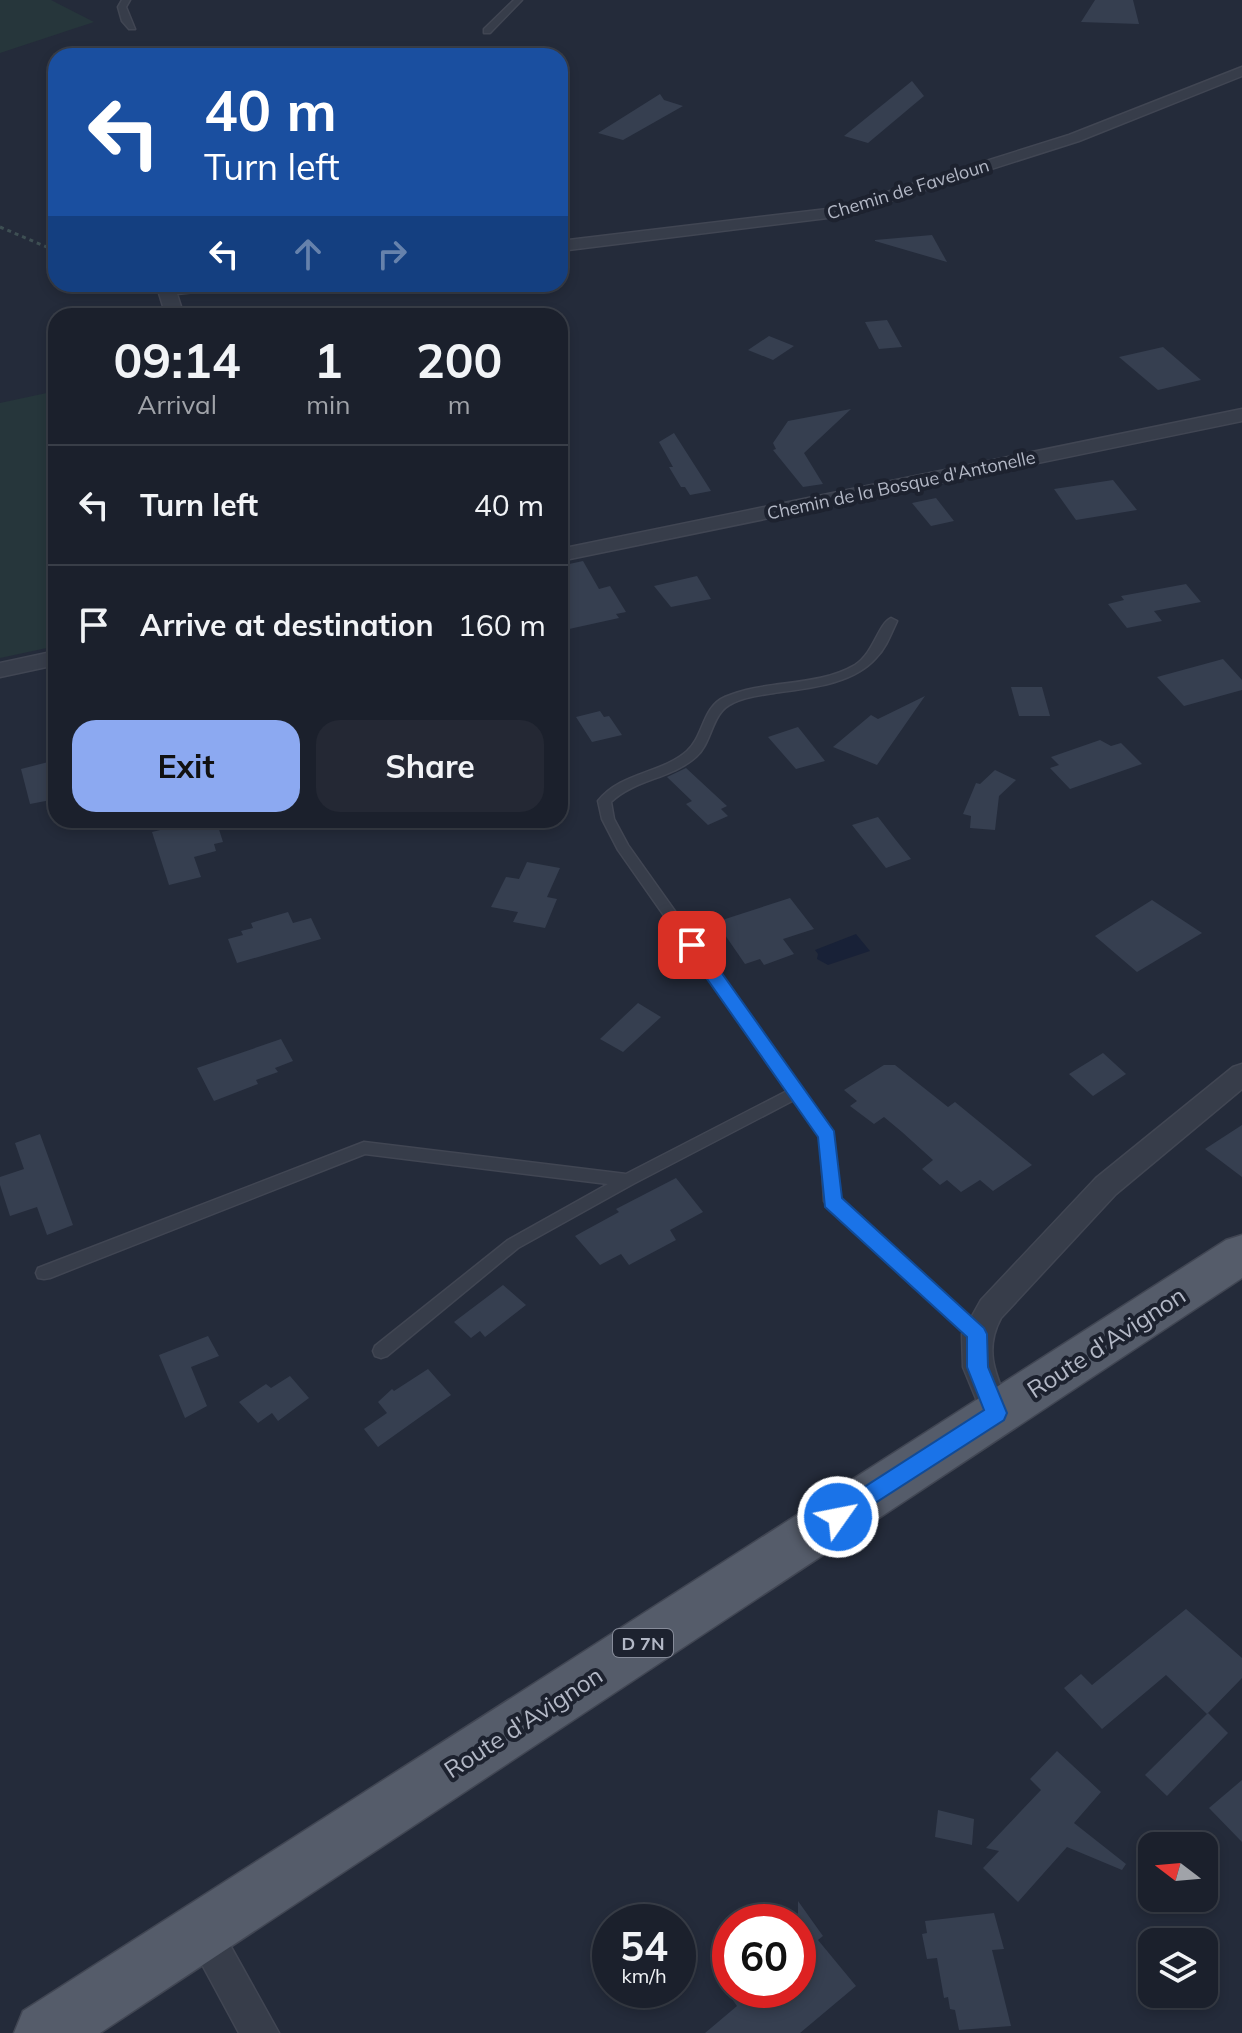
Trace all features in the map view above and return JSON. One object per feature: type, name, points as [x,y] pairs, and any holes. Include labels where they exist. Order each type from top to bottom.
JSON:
[{"type":"main road","name":"Route d'Avignon","points":[[45,2033],[1242,1254]]},
{"type":"street","name":"Chemin de Faveloun","points":[[568,245],[838,213],[1074,138],[1242,71]]},
{"type":"street","name":"Chemin de la Bosque d'Antonelle","points":[[568,553],[1242,415]]},
{"type":"street","points":[[0,670],[48,660]]},
{"type":"street","points":[[997,1413],[978,1367],[977,1334],[991,1309],[1106,1186],[1242,1074]]},
{"type":"street","points":[[202,1931],[260,2033]]},
{"type":"lane","points":[[126,0],[122,7],[126,21],[132,27]]},
{"type":"lane","points":[[487,31],[518,0]]},
{"type":"lane","points":[[891,621],[875,653],[864,664],[842,675],[728,700],[711,714],[695,752],[670,767],[617,787],[604,801],[608,819],[623,847],[827,1136],[832,1201],[977,1334]]},
{"type":"lane","points":[[381,1351],[513,1244],[797,1092]]},
{"type":"lane","points":[[44,1273],[364,1148],[628,1180]]},
{"type":"path","points":[[0,227],[48,248]]},
{"type":"shaded area","points":[[0,0],[51,0],[94,22],[0,53]]},
{"type":"shaded area","points":[[48,393],[48,648],[0,658],[0,403]]},
{"type":"water","points":[[856,934],[870,951],[828,965],[817,959],[815,950]]},
{"type":"building","points":[[1095,0],[1133,0],[1139,24],[1081,22]]},
{"type":"building","points":[[912,81],[924,96],[868,143],[844,136]]},
{"type":"building","points":[[660,94],[664,100],[683,106],[623,140],[598,133]]},
{"type":"building","points":[[932,235],[947,262],[875,241],[875,240]]},
{"type":"building","points":[[887,320],[902,347],[879,349],[865,322]]},
{"type":"building","points":[[769,336],[794,346],[773,360],[748,350]]},
{"type":"building","points":[[1163,347],[1201,380],[1158,390],[1119,357]]},
{"type":"building","points":[[851,409],[804,453],[823,484],[803,487],[773,450],[776,449],[773,443],[788,421]]},
{"type":"building","points":[[674,433],[711,491],[690,495],[685,487],[681,487],[659,442]]},
{"type":"building","points":[[1113,480],[1137,510],[1076,520],[1054,489]]},
{"type":"building","points":[[936,498],[954,521],[931,526],[912,503]]},
{"type":"building","points":[[583,561],[599,589],[610,586],[626,612],[616,614],[619,618],[568,629],[568,564]]},
{"type":"building","points":[[697,576],[711,599],[671,607],[654,586]]},
{"type":"building","points":[[1186,584],[1201,602],[1154,611],[1162,621],[1127,628],[1108,604],[1124,600],[1121,596]]},
{"type":"building","points":[[1223,659],[1242,680],[1242,690],[1184,706],[1157,677]]},
{"type":"building","points":[[1011,687],[1042,687],[1050,716],[1019,716]]},
{"type":"building","points":[[925,696],[877,765],[833,747],[871,715],[878,719]]},
{"type":"building","points":[[600,711],[604,717],[609,716],[622,735],[592,742],[576,717]]},
{"type":"building","points":[[798,727],[825,761],[796,769],[768,737]]},
{"type":"building","points":[[1100,740],[1111,746],[1121,743],[1142,764],[1070,789],[1050,768],[1059,765],[1051,757]]},
{"type":"building","points":[[48,762],[48,801],[30,804],[21,769]]},
{"type":"building","points":[[686,768],[727,806],[721,809],[728,816],[708,825],[686,804],[692,801],[667,777]]},
{"type":"building","points":[[995,770],[1016,780],[999,796],[995,830],[970,828],[971,816],[963,814],[976,783],[980,784]]},
{"type":"building","points":[[878,817],[911,859],[886,868],[852,825]]},
{"type":"building","points":[[168,828],[219,828],[223,842],[214,844],[216,851],[194,857],[201,877],[169,885],[152,832]]},
{"type":"building","points":[[527,862],[560,868],[547,897],[557,899],[545,928],[513,922],[518,912],[491,907],[506,877],[519,879]]},
{"type":"building","points":[[790,898],[814,929],[783,939],[794,954],[764,965],[760,959],[745,964],[716,922]]},
{"type":"building","points":[[1152,900],[1202,933],[1137,972],[1095,936]]},
{"type":"building","points":[[288,912],[293,923],[311,918],[321,939],[237,963],[228,939],[243,935],[241,931],[253,928],[251,923]]},
{"type":"building","points":[[638,1003],[661,1017],[623,1052],[600,1039]]},
{"type":"building","points":[[281,1039],[293,1061],[275,1068],[278,1072],[256,1080],[258,1084],[214,1101],[197,1068]]},
{"type":"building","points":[[1103,1053],[1126,1074],[1093,1096],[1069,1074]]},
{"type":"building","points":[[884,1065],[895,1065],[948,1107],[955,1102],[1032,1165],[993,1191],[980,1180],[961,1192],[947,1180],[940,1185],[922,1169],[933,1160],[902,1132],[884,1117],[874,1124],[850,1106],[857,1101],[844,1090]]},
{"type":"building","points":[[1242,1125],[1242,1177],[1205,1149]]},
{"type":"building","points":[[40,1134],[73,1225],[47,1235],[37,1207],[10,1216],[0,1185],[0,1177],[24,1169],[15,1143]]},
{"type":"building","points":[[676,1178],[703,1212],[670,1230],[676,1240],[629,1265],[621,1254],[600,1265],[575,1236],[619,1212],[616,1209]]},
{"type":"building","points":[[503,1285],[526,1305],[485,1337],[480,1331],[471,1338],[454,1322]]},
{"type":"building","points":[[208,1336],[219,1356],[191,1367],[207,1406],[185,1418],[159,1355]]},
{"type":"building","points":[[428,1369],[451,1395],[378,1447],[364,1429],[387,1413],[378,1402],[392,1389],[394,1391]]},
{"type":"building","points":[[290,1376],[309,1398],[278,1421],[272,1413],[258,1423],[239,1402],[266,1384],[271,1388]]},
{"type":"building","points":[[1186,1609],[1242,1658],[1242,1678],[1207,1714],[1166,1675],[1102,1729],[1064,1688],[1081,1674],[1092,1685]]},
{"type":"building","points":[[1208,1713],[1228,1733],[1167,1796],[1145,1775]]},
{"type":"building","points":[[1057,1751],[1101,1792],[1074,1823],[1126,1864],[1122,1870],[1067,1847],[1018,1902],[983,1868],[999,1851],[986,1848],[1041,1790],[1030,1779]]},
{"type":"building","points":[[1242,1780],[1242,1842],[1209,1808]]},
{"type":"building","points":[[938,1810],[974,1819],[972,1845],[935,1837]]},
{"type":"building","points":[[994,1913],[1004,1949],[992,1950],[1011,2026],[959,2030],[955,2010],[950,2009],[948,1997],[944,1998],[937,1958],[927,1959],[922,1934],[927,1933],[925,1921]]},
{"type":"building","points":[[816,1926],[823,1936],[818,1940],[856,1986],[800,2033],[705,2033],[735,2008],[816,2008]]},
{"type":"route","points":[[692,945],[827,1136],[832,1201],[977,1334],[978,1367],[997,1413],[838,1517]]}]
